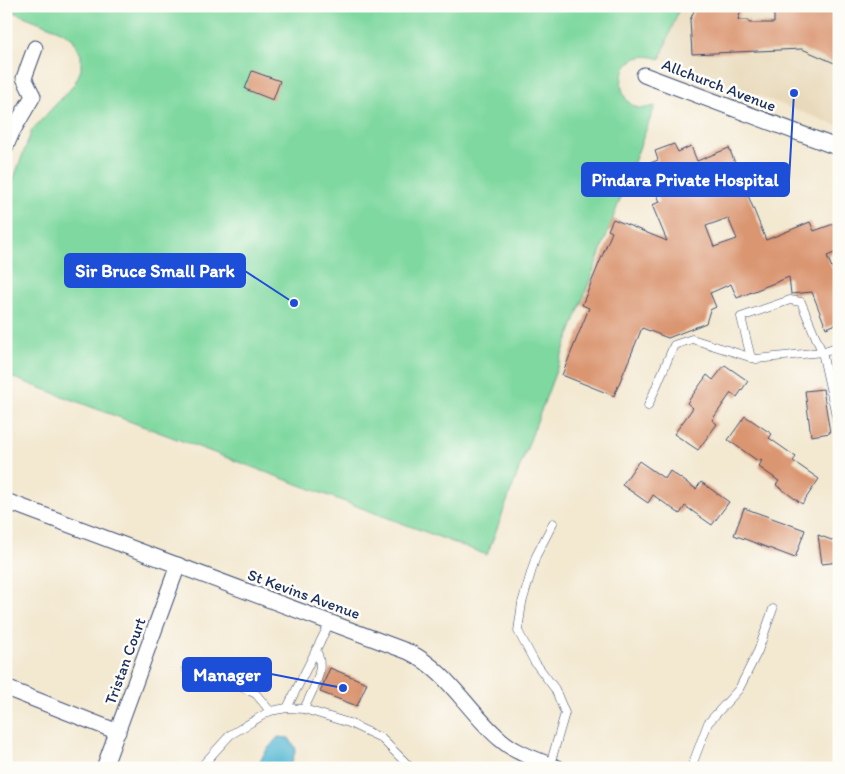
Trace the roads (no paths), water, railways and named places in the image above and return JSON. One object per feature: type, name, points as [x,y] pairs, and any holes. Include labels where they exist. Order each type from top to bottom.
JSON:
[{"type":"street","points":[[6,146],[33,96],[24,78],[34,48]]},
{"type":"street","name":"Allchurch Avenue","points":[[644,75],[839,148]]},
{"type":"street","name":"St Kevins Avenue","points":[[6,501],[330,622],[423,659],[443,677],[499,739],[521,754],[554,766]]},
{"type":"street","name":"Tristan Court","points":[[104,768],[178,566]]},
{"type":"street","points":[[6,688],[118,732]]},
{"type":"lane","points":[[751,358],[741,316],[790,300],[801,302],[822,352],[839,429]]},
{"type":"lane","points":[[648,406],[674,346],[692,339],[751,358],[822,352],[839,346]]},
{"type":"lane","points":[[553,523],[536,556],[522,603],[518,631],[534,661],[554,689],[564,713],[554,766]]},
{"type":"lane","points":[[691,768],[708,723],[739,689],[758,651],[773,609]]},
{"type":"lane","points":[[287,708],[330,622]]},
{"type":"lane","points":[[304,708],[321,669],[322,660],[316,650]]},
{"type":"lane","points":[[186,669],[229,681],[256,694],[270,711]]},
{"type":"lane","points":[[200,768],[230,734],[270,711],[304,708],[349,723],[381,738],[411,768]]},
{"type":"water","points":[[278,737],[289,738],[296,749],[290,768],[257,768],[265,752]]},
{"type":"place","name":"Pindara Private Hospital","points":[[794,93]]},
{"type":"place","name":"Sir Bruce Small Park","points":[[294,303]]},
{"type":"place","name":"Manager","points":[[343,688]]}]
